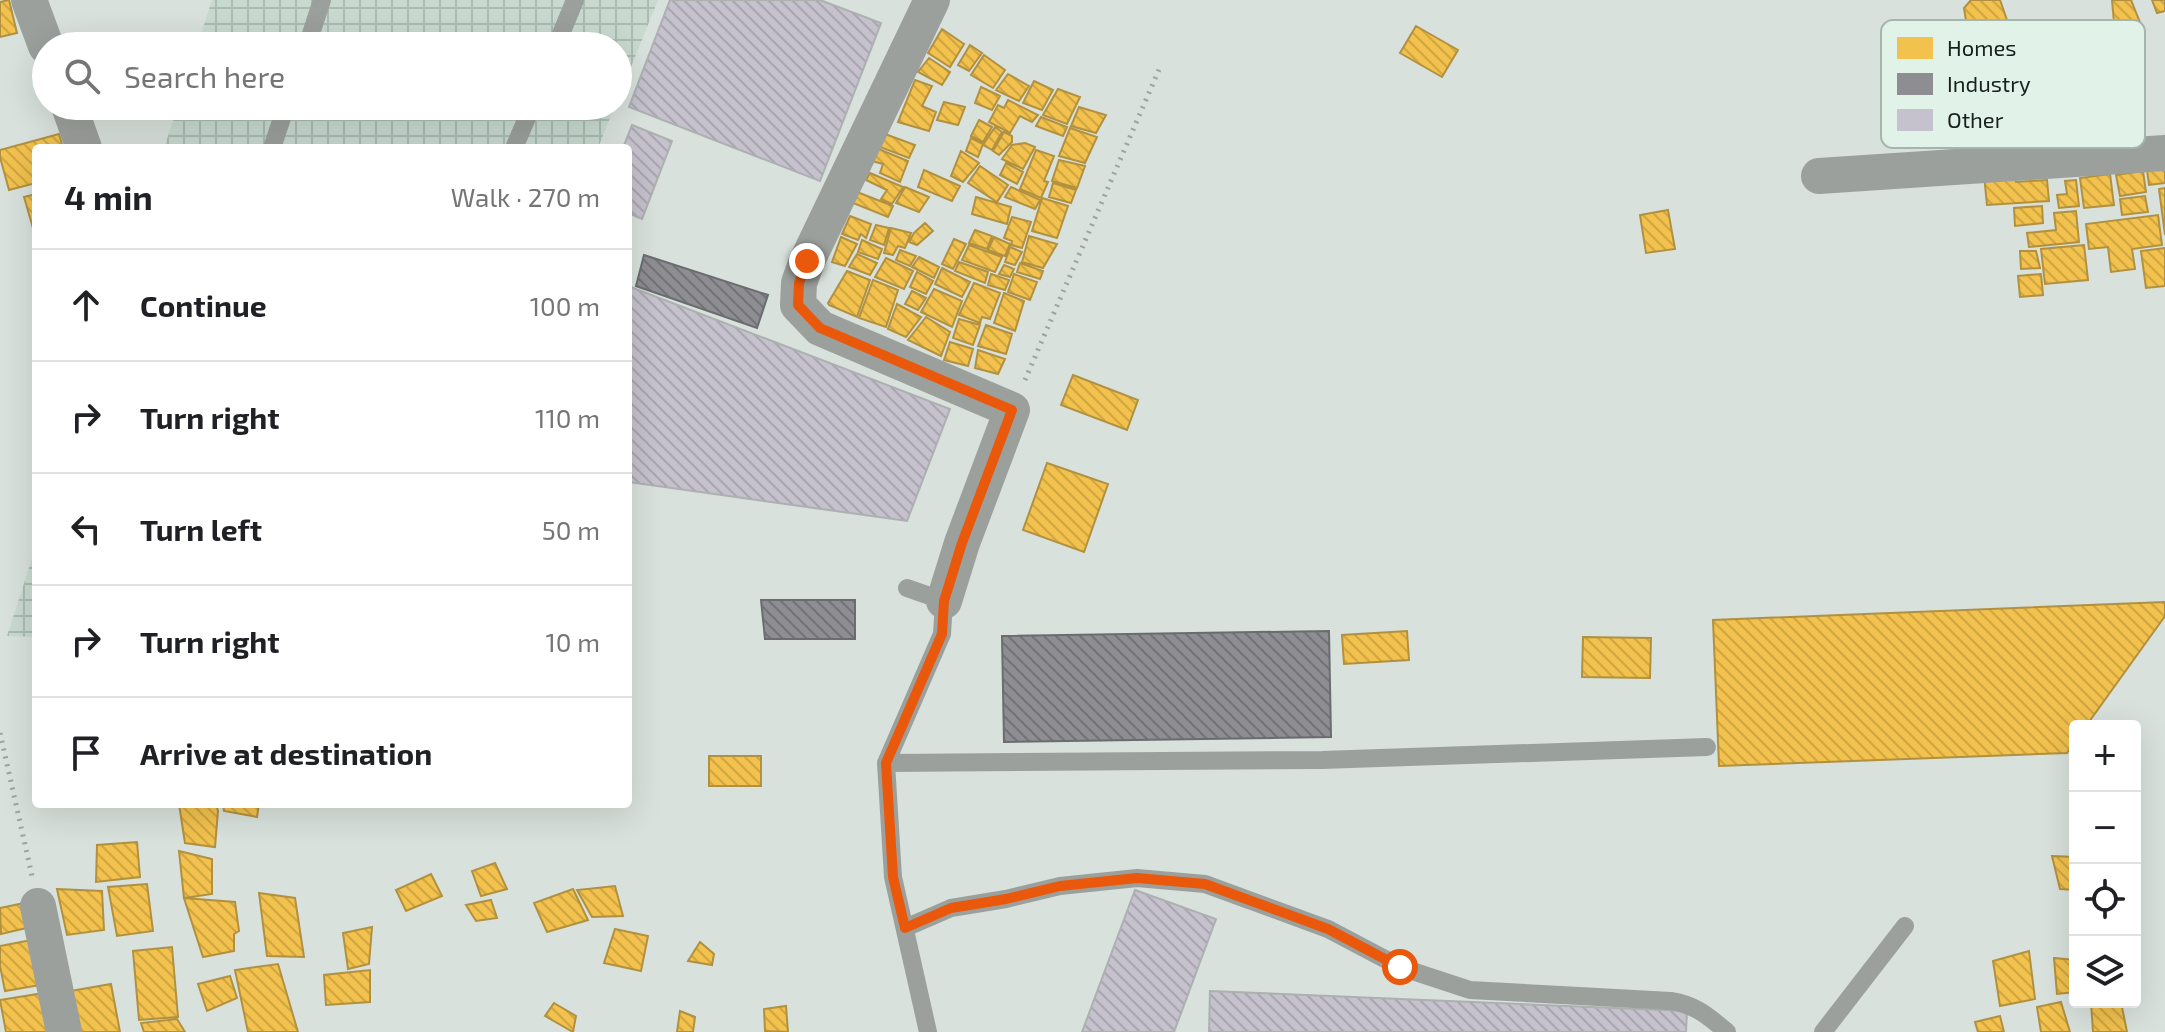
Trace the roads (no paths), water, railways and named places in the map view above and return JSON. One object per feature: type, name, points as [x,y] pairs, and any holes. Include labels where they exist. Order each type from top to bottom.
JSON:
[{"type":"street","points":[[29,0],[41,32]]},
{"type":"street","points":[[932,0],[807,261],[799,283],[798,305],[820,328],[1012,410],[962,543],[944,601]]},
{"type":"street","points":[[74,120],[83,144]]},
{"type":"street","points":[[1819,176],[2165,153]]},
{"type":"street","points":[[38,906],[64,1032]]},
{"type":"lane","points":[[312,32],[322,0]]},
{"type":"lane","points":[[562,32],[575,0]]},
{"type":"lane","points":[[273,144],[281,120]]},
{"type":"lane","points":[[516,144],[526,120]]},
{"type":"lane","points":[[907,588],[944,601],[942,634],[886,763],[893,877],[928,1032]]},
{"type":"lane","points":[[886,763],[1322,760],[1707,747]]},
{"type":"lane","points":[[905,928],[951,908],[1060,886],[1137,878],[1205,884],[1328,929],[1400,967],[1470,990],[1688,1003],[1727,1032]]},
{"type":"lane","points":[[1823,1032],[1905,926]]}]
